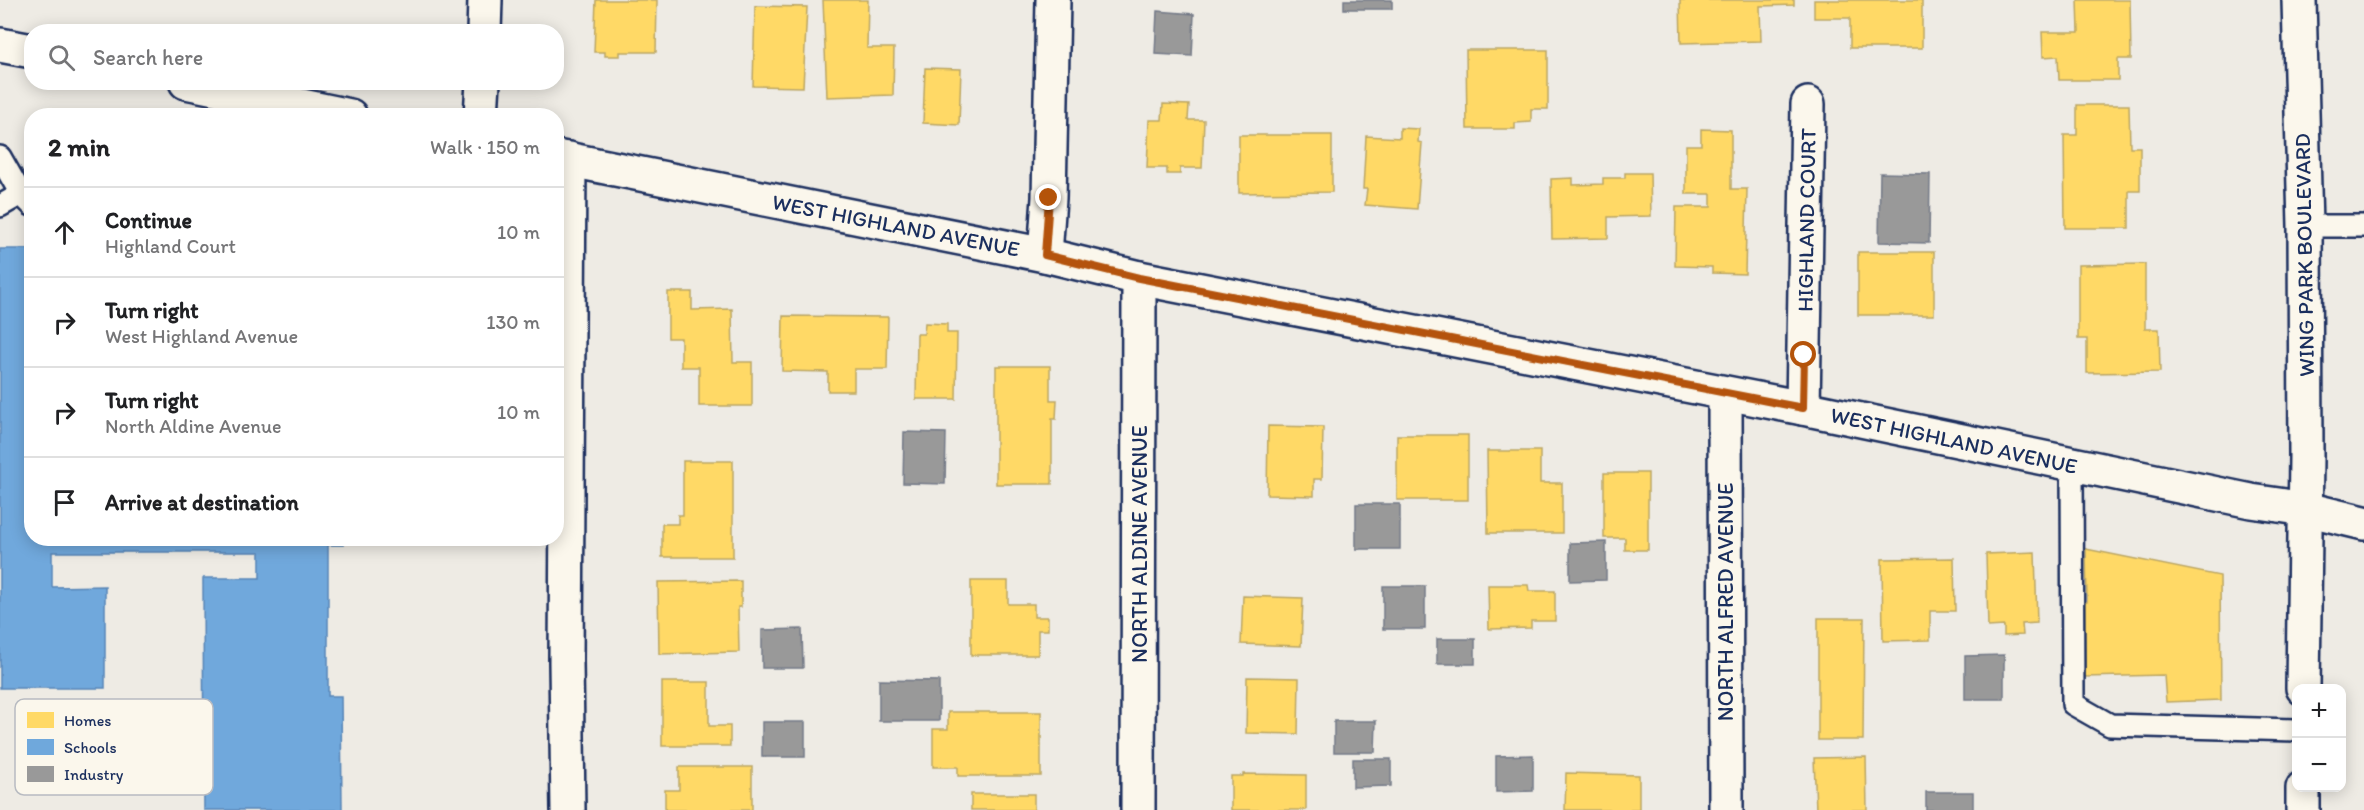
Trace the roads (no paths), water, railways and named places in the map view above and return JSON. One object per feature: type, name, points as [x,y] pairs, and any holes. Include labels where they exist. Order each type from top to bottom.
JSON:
[{"type":"street","points":[[484,24],[485,0]]},
{"type":"street","points":[[1045,255],[1049,198],[1053,0]]},
{"type":"street","name":"WING PARK BOULEVARD","points":[[2300,0],[2305,226],[2306,509],[2303,684]]},
{"type":"street","points":[[0,45],[24,50]]},
{"type":"street","points":[[225,90],[311,108]]},
{"type":"street","points":[[481,108],[483,90]]},
{"type":"street","name":"HIGHLAND COURT","points":[[1803,408],[1808,104]]},
{"type":"street","name":"WEST HIGHLAND AVENUE","points":[[564,158],[1045,255],[1139,278],[1803,408],[2251,501],[2306,509],[2364,523]]},
{"type":"street","name":"NORTH ALDINE AVENUE","points":[[1138,810],[1139,278]]},
{"type":"street","points":[[564,326],[568,810]]},
{"type":"street","name":"NORTH ALFRED AVENUE","points":[[1725,394],[1726,810]]},
{"type":"street","points":[[2303,792],[2303,810]]},
{"type":"lane","points":[[0,157],[24,197]]},
{"type":"lane","points":[[0,206],[24,200]]},
{"type":"lane","points":[[2305,226],[2364,226]]},
{"type":"lane","points":[[2072,465],[2073,704],[2110,725],[2292,730]]}]
